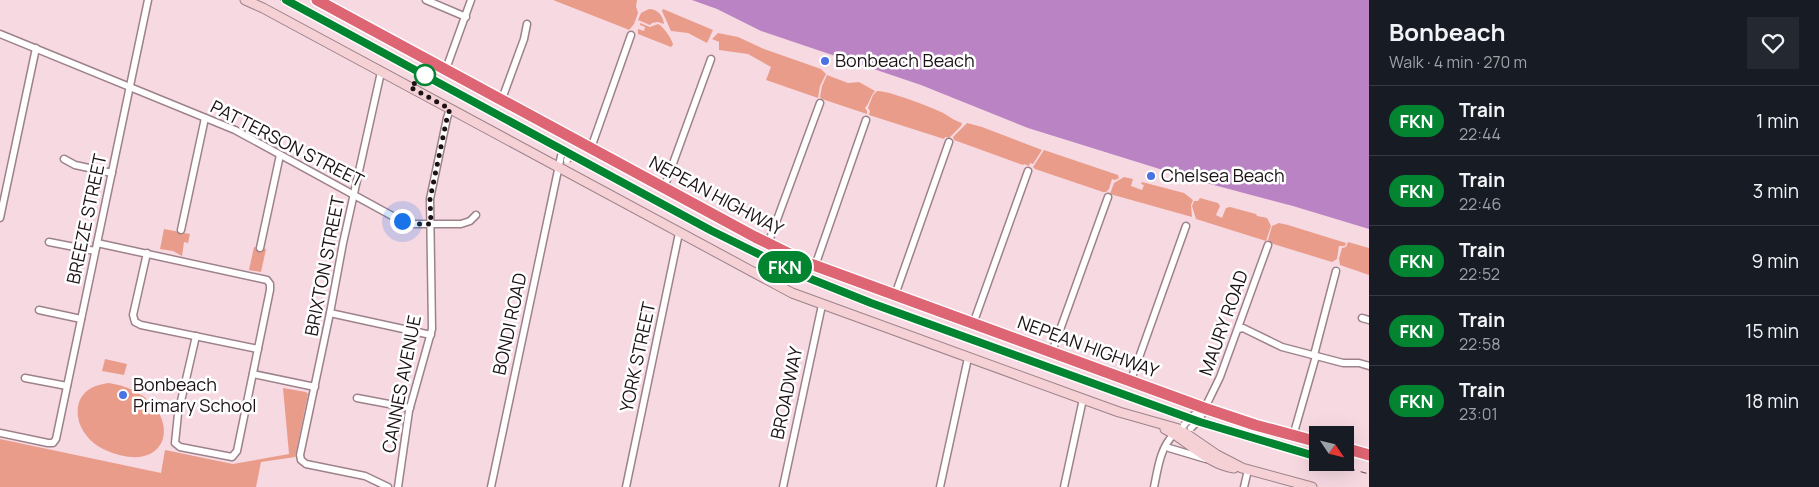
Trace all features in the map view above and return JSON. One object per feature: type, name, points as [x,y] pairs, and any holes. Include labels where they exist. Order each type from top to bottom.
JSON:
[{"type":"highway","name":"NEPEAN HIGHWAY","points":[[317,0],[768,244],[815,266],[1204,408],[1309,440]]},
{"type":"highway","points":[[1354,451],[1369,455]]},
{"type":"street","name":"BREEZE STREET","points":[[0,433],[48,443],[53,443],[56,440],[148,0]]},
{"type":"street","points":[[245,0],[560,167],[772,283],[822,305],[968,358],[1083,399],[1182,431],[1217,455],[1245,469]]},
{"type":"street","points":[[426,0],[466,17]]},
{"type":"street","points":[[446,70],[471,0]]},
{"type":"street","points":[[502,99],[524,39],[526,24]]},
{"type":"street","name":"PATTERSON STREET","points":[[0,34],[236,130],[407,224],[462,224],[470,221],[476,215]]},
{"type":"street","points":[[591,148],[631,35]]},
{"type":"street","points":[[0,218],[36,48]]},
{"type":"street","points":[[664,188],[711,59]]},
{"type":"street","name":"BRIXTON STREET","points":[[381,72],[342,244],[330,313],[300,455],[301,460],[306,464],[365,476],[388,487]]},
{"type":"street","points":[[768,244],[820,103]]},
{"type":"street","name":"CANNES AVENUE","points":[[398,487],[410,408],[433,324],[430,199],[450,109]]},
{"type":"street","points":[[181,230],[205,118]]},
{"type":"street","points":[[815,266],[866,120]]},
{"type":"street","name":"BONDI ROAD","points":[[491,487],[561,156],[568,150],[574,139]]},
{"type":"street","points":[[895,295],[949,142]]},
{"type":"street","name":"BONDI ROAD","points":[[560,167],[568,160],[568,150]]},
{"type":"street","points":[[260,248],[280,155]]},
{"type":"street","points":[[64,160],[75,165],[112,173]]},
{"type":"street","points":[[973,324],[1028,171]]},
{"type":"street","points":[[1052,352],[1108,197]]},
{"type":"street","points":[[1130,380],[1186,226]]},
{"type":"street","name":"YORK STREET","points":[[626,487],[679,233]]},
{"type":"street","points":[[50,242],[95,251]]},
{"type":"street","points":[[97,243],[268,281],[270,290],[237,451],[234,456],[227,457],[177,446],[174,443],[196,336]]},
{"type":"street","name":"MAURY ROAD","points":[[1182,431],[1199,420],[1217,385],[1268,245]]},
{"type":"street","points":[[147,253],[133,315],[135,322],[141,325],[258,349]]},
{"type":"street","points":[[1293,436],[1336,271]]},
{"type":"street","name":"BROADWAY","points":[[783,487],[822,305]]},
{"type":"street","points":[[39,310],[81,319]]},
{"type":"street","points":[[330,313],[431,335]]},
{"type":"street","points":[[1362,318],[1369,320]]},
{"type":"street","points":[[1238,329],[1242,328],[1279,346],[1344,363],[1359,363],[1369,366]]},
{"type":"street","points":[[1235,337],[1241,332],[1256,335]]},
{"type":"street","points":[[940,487],[968,358]]},
{"type":"street","points":[[253,374],[315,386]]},
{"type":"street","points":[[25,378],[67,386]]},
{"type":"street","points":[[357,398],[410,408]]},
{"type":"street","points":[[1064,487],[1083,399]]},
{"type":"street","points":[[1160,458],[1191,417],[1204,408]]},
{"type":"street","points":[[1154,487],[1165,444],[1182,431]]},
{"type":"street","points":[[1182,431],[1219,464]]},
{"type":"street","points":[[1169,448],[1229,467],[1245,469],[1312,487]]},
{"type":"street","points":[[1244,487],[1245,469]]},
{"type":"shaded area","points":[[553,0],[637,0],[638,13],[634,24],[629,30]]},
{"type":"shaded area","points":[[692,0],[1369,0],[1369,229],[1293,206],[1195,180],[1028,128],[921,85],[761,31],[717,9]]},
{"type":"shaded area","points":[[649,9],[655,10],[659,14],[664,24],[658,22],[650,25],[638,20],[641,13]]},
{"type":"shaded area","points":[[663,9],[713,30],[707,43],[688,33],[671,31],[662,11]]},
{"type":"shaded area","points":[[640,23],[650,27],[660,25],[670,37],[673,45],[671,47],[638,34],[638,29],[644,31],[645,27],[640,25]]},
{"type":"shaded area","points":[[718,33],[738,37],[764,49],[821,69],[826,74],[820,86],[818,98],[766,80],[771,67],[748,54],[719,50],[719,42],[712,39]]},
{"type":"shaded area","points":[[827,75],[848,83],[859,82],[875,91],[865,108],[867,114],[822,99],[820,97],[822,86]]},
{"type":"shaded area","points":[[877,91],[899,96],[944,113],[962,123],[961,126],[949,138],[945,137],[944,139],[869,115],[870,111],[868,108],[873,95]]},
{"type":"shaded area","points":[[967,123],[1042,150],[1033,164],[1030,163],[1029,166],[954,140],[953,137]]},
{"type":"shaded area","points":[[1044,150],[1118,175],[1119,178],[1112,179],[1109,189],[1103,192],[1035,169],[1033,167]]},
{"type":"shaded area","points":[[1124,177],[1133,179],[1131,186],[1142,190],[1144,185],[1141,184],[1142,182],[1184,193],[1193,200],[1191,205],[1192,217],[1110,194],[1114,183]]},
{"type":"shaded area","points":[[1200,198],[1218,203],[1220,206],[1216,215],[1222,218],[1226,208],[1230,207],[1267,218],[1271,226],[1266,241],[1196,219],[1192,206],[1194,201],[1198,201]]},
{"type":"shaded area","points":[[1279,223],[1346,243],[1345,246],[1339,246],[1337,259],[1332,262],[1270,243],[1268,240],[1272,226]]},
{"type":"shaded area","points":[[164,229],[190,234],[188,243],[184,242],[182,256],[173,251],[160,249]]},
{"type":"shaded area","points":[[1348,242],[1369,248],[1369,275],[1340,265],[1339,259],[1342,248],[1346,247]]},
{"type":"shaded area","points":[[254,247],[266,249],[261,272],[249,270]]},
{"type":"shaded area","points":[[105,359],[127,364],[124,375],[102,371]]},
{"type":"shaded area","points":[[109,383],[134,391],[152,404],[162,419],[164,434],[159,447],[147,455],[128,457],[103,449],[90,440],[81,427],[78,409],[81,397],[85,392],[96,386]]},
{"type":"shaded area","points":[[283,388],[308,394],[295,457],[261,462],[256,487],[0,487],[0,439],[161,473],[165,450],[233,464],[289,454]]},
{"type":"railway","points":[[280,0],[711,234],[783,270],[869,306],[1198,425],[1309,458]]},
{"type":"railway","points":[[1354,470],[1369,474]]},
{"type":"train","name":"FKN","points":[[286,0],[712,231],[801,275],[871,303],[1200,422],[1309,455]]},
{"type":"place","name":"Bonbeach Beach","points":[[825,61]]},
{"type":"place","name":"Chelsea Beach","points":[[1151,176]]},
{"type":"place","name":"Bonbeach Primary School","points":[[123,395]]},
{"type":"route","points":[[402,221],[407,224],[431,224],[430,199],[450,109],[410,87],[425,75]]}]
